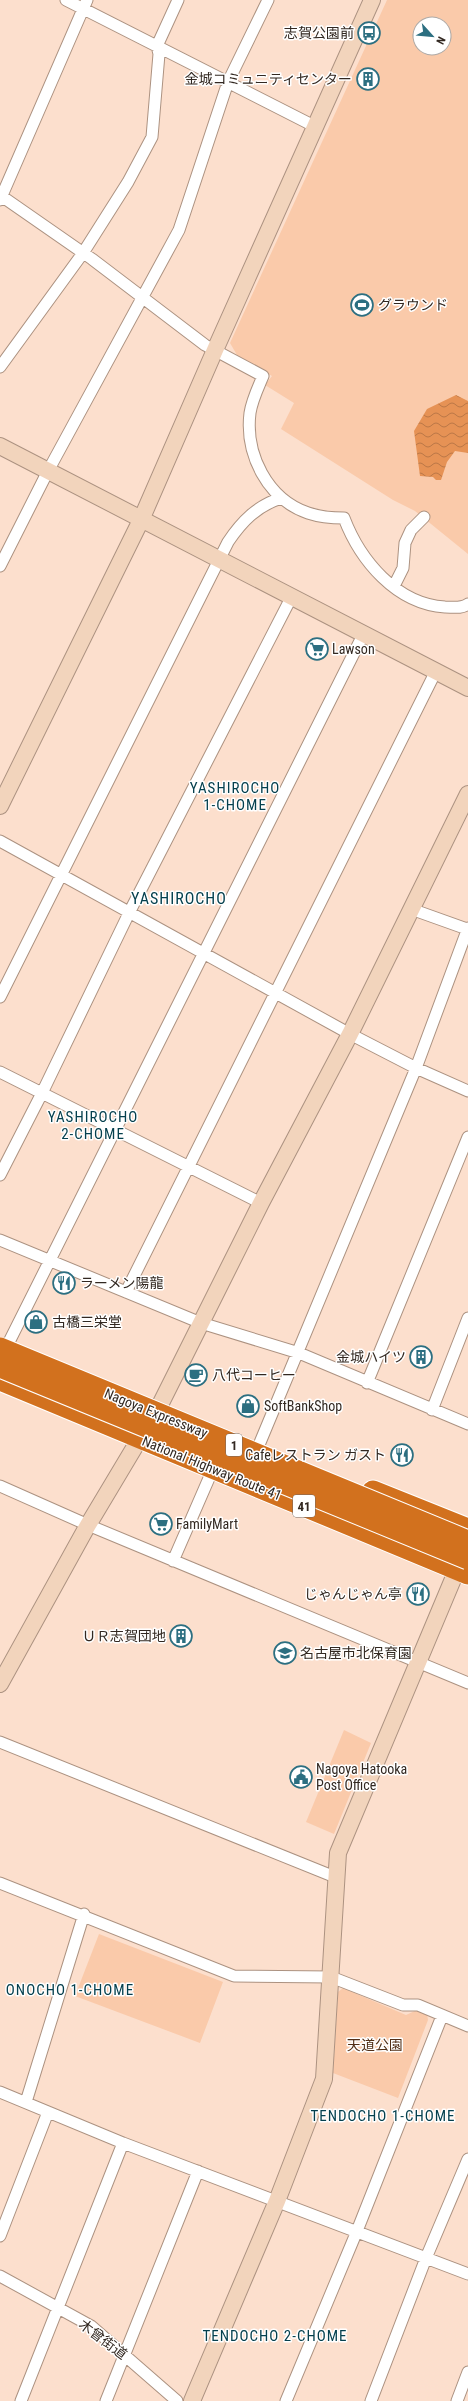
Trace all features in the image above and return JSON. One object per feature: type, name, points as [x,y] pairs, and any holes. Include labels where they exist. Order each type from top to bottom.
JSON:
[{"type":"highway","points":[[3,1343],[161,1403],[259,1445],[468,1529]]},
{"type":"highway","name":"Nagoya Expressway","points":[[3,1343],[468,1542]]},
{"type":"highway","name":"Nagoya Expressway","points":[[0,1367],[464,1568]]},
{"type":"highway","name":"National Highway Route 41","points":[[0,1380],[213,1469],[464,1568]]},
{"type":"street","points":[[66,0],[85,4],[157,46],[314,126]]},
{"type":"street","points":[[0,368],[83,253],[128,182],[152,137],[159,54],[157,46],[178,0]]},
{"type":"street","points":[[0,566],[48,471],[179,230],[228,82],[268,0]]},
{"type":"street","points":[[0,806],[141,520],[214,350],[372,0]]},
{"type":"street","points":[[85,4],[1,197],[83,253],[205,345],[263,376],[250,412],[251,448],[257,467],[281,498],[307,513],[326,518],[344,518],[361,553],[376,571],[394,586],[418,601],[439,606],[463,608],[468,604]]},
{"type":"street","points":[[0,446],[468,688]]},
{"type":"street","points":[[0,997],[219,559],[242,521],[255,510],[281,498]]},
{"type":"street","points":[[394,586],[403,568],[405,543],[411,530],[424,517]]},
{"type":"street","points":[[0,1175],[42,1093],[130,911],[292,596]]},
{"type":"street","points":[[3,1343],[49,1260],[364,633]]},
{"type":"street","points":[[126,1292],[436,671]]},
{"type":"street","points":[[0,1684],[88,1525],[161,1403],[261,1203],[350,1034],[411,909],[464,811],[468,794]]},
{"type":"street","points":[[0,840],[204,951],[350,1034],[416,1068],[468,1091]]},
{"type":"street","points":[[259,1445],[299,1353],[416,1068],[468,929],[411,909]]},
{"type":"street","points":[[0,1072],[115,1129],[188,1168],[261,1203]]},
{"type":"street","points":[[367,1383],[468,1137]]},
{"type":"street","points":[[0,1240],[201,1323],[299,1353],[367,1383],[468,1424]]},
{"type":"street","points":[[432,1410],[468,1318]]},
{"type":"street","points":[[173,1561],[213,1469]]},
{"type":"street","points":[[0,1486],[173,1561],[468,1683]]},
{"type":"street","points":[[192,2401],[277,2201],[324,2079],[331,1977],[335,1877],[338,1853],[419,1663],[464,1568],[468,1542]]},
{"type":"street","points":[[0,1742],[335,1877]]},
{"type":"street","points":[[0,1882],[84,1914],[234,1976],[331,1977],[403,2005],[418,2005],[468,2026]]},
{"type":"street","points":[[26,2102],[84,1914]]},
{"type":"street","points":[[286,2401],[357,2231],[442,2016]]},
{"type":"street","points":[[0,2092],[123,2143],[468,2274]]},
{"type":"street","points":[[0,2236],[48,2112]]},
{"type":"street","points":[[21,2401],[123,2143]]},
{"type":"street","points":[[371,2401],[426,2258],[468,2159]]},
{"type":"street","points":[[106,2401],[198,2171]]},
{"type":"street","name":"木曾街道","points":[[0,2276],[91,2326],[125,2354],[177,2401]]},
{"type":"street","points":[[457,2401],[468,2372]]},
{"type":"green space","points":[[387,0],[468,0],[468,554],[415,511],[393,500],[281,429],[294,403],[265,385],[272,376],[237,355],[230,343]]},
{"type":"green space","points":[[344,1730],[371,1743],[334,1834],[306,1822]]},
{"type":"green space","points":[[99,1934],[223,1982],[200,2043],[75,1996]]},
{"type":"green space","name":"天道公園","points":[[343,1988],[406,2015],[417,2010],[427,2014],[428,2020],[398,2098],[333,2073],[338,1992]]},
{"type":"water","points":[[456,395],[468,401],[468,453],[455,451],[447,462],[441,480],[436,480],[433,477],[420,476],[414,431],[427,409]]},
{"type":"place","name":"志賀公園前","points":[[369,33]]},
{"type":"place","name":"金城コミュニティセンター","points":[[368,79]]},
{"type":"place","name":"グラウンド","points":[[362,305]]},
{"type":"place","name":"Lawson","points":[[317,649]]},
{"type":"place","name":"ラーメン陽龍","points":[[64,1283]]},
{"type":"place","name":"古橋三栄堂","points":[[36,1322]]},
{"type":"place","name":"金城ハイツ","points":[[421,1357]]},
{"type":"place","name":"八代コーヒー","points":[[196,1375]]},
{"type":"place","name":"SoftBankShop","points":[[248,1406]]},
{"type":"place","name":"Cafeレストラン ガスト","points":[[402,1455]]},
{"type":"place","name":"FamilyMart","points":[[161,1524]]},
{"type":"place","name":"じゃんじゃん亭","points":[[418,1594]]},
{"type":"place","name":"ＵＲ志賀団地","points":[[181,1636]]},
{"type":"place","name":"名古屋市北保育園","points":[[285,1653]]},
{"type":"place","name":"Nagoya Hatooka Post Office","points":[[301,1777]]},
{"type":"district","name":"YASHIROCHO 1-CHOME","points":[[235,796]]},
{"type":"district","name":"YASHIROCHO","points":[[179,898]]},
{"type":"district","name":"YASHIROCHO 2-CHOME","points":[[93,1126]]},
{"type":"district","name":"ONOCHO 1-CHOME","points":[[70,1990]]},
{"type":"district","name":"TENDOCHO 1-CHOME","points":[[383,2116]]},
{"type":"district","name":"TENDOCHO 2-CHOME","points":[[275,2336]]}]
